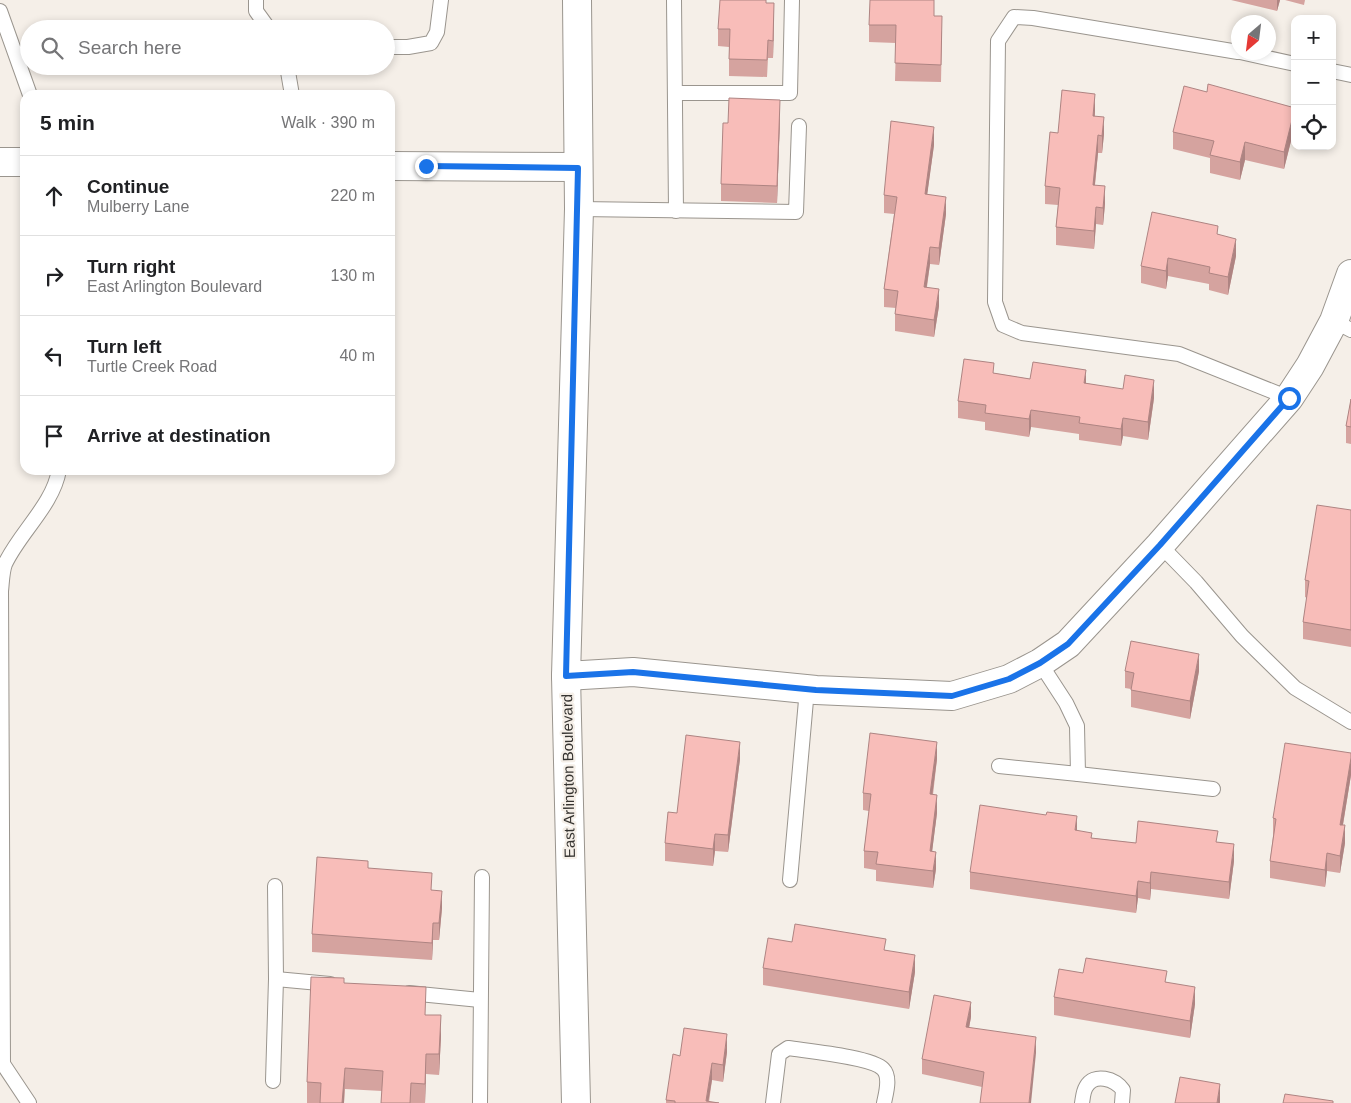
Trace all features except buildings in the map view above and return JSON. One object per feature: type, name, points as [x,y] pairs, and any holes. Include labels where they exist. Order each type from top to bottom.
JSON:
[{"type":"street","name":"East Arlington Boulevard","points":[[576,1103],[566,676],[579,209],[577,0]]},
{"type":"street","points":[[0,162],[20,162]]},
{"type":"street","points":[[395,166],[578,168]]},
{"type":"street","points":[[566,676],[633,672],[808,689],[952,696],[1009,679],[1040,663],[1068,644],[1160,545],[1289,398],[1310,366],[1342,325],[1351,274]]},
{"type":"lane","points":[[256,0],[256,10],[262,20]]},
{"type":"lane","points":[[395,47],[431,43],[437,32],[441,0]]},
{"type":"lane","points":[[674,0],[676,211]]},
{"type":"lane","points":[[675,93],[790,93],[792,0]]},
{"type":"lane","points":[[0,11],[20,67]]},
{"type":"lane","points":[[1231,51],[1033,18],[1014,17],[998,41],[995,302],[1003,325],[1022,333],[1179,354],[1289,398]]},
{"type":"lane","points":[[1276,60],[1291,63]]},
{"type":"lane","points":[[1336,72],[1351,75]]},
{"type":"lane","points":[[23,75],[28,90]]},
{"type":"lane","points":[[289,75],[291,90]]},
{"type":"lane","points":[[579,209],[796,212],[799,126]]},
{"type":"lane","points":[[29,1103],[3,1064],[1,591],[4,567],[18,540],[48,498],[57,475]]},
{"type":"lane","points":[[1160,545],[1196,582],[1242,636],[1295,688],[1351,722]]},
{"type":"lane","points":[[1040,663],[1066,703],[1077,726],[1078,774]]},
{"type":"lane","points":[[790,880],[808,689]]},
{"type":"lane","points":[[999,766],[1214,789]]},
{"type":"lane","points":[[480,1103],[482,876]]},
{"type":"lane","points":[[273,1081],[276,979],[275,886]]},
{"type":"lane","points":[[276,979],[344,986]]},
{"type":"lane","points":[[393,991],[480,1000]]},
{"type":"lane","points":[[773,1103],[779,1054],[788,1048],[872,1061],[884,1069],[887,1079],[884,1103]]},
{"type":"lane","points":[[1082,1103],[1086,1086],[1091,1081],[1105,1079],[1118,1084],[1123,1090],[1122,1103]]},
{"type":"route","points":[[426,166],[578,168],[579,209],[566,676],[633,672],[816,690],[952,696],[1009,679],[1040,663],[1068,644],[1160,545],[1289,398]]}]
